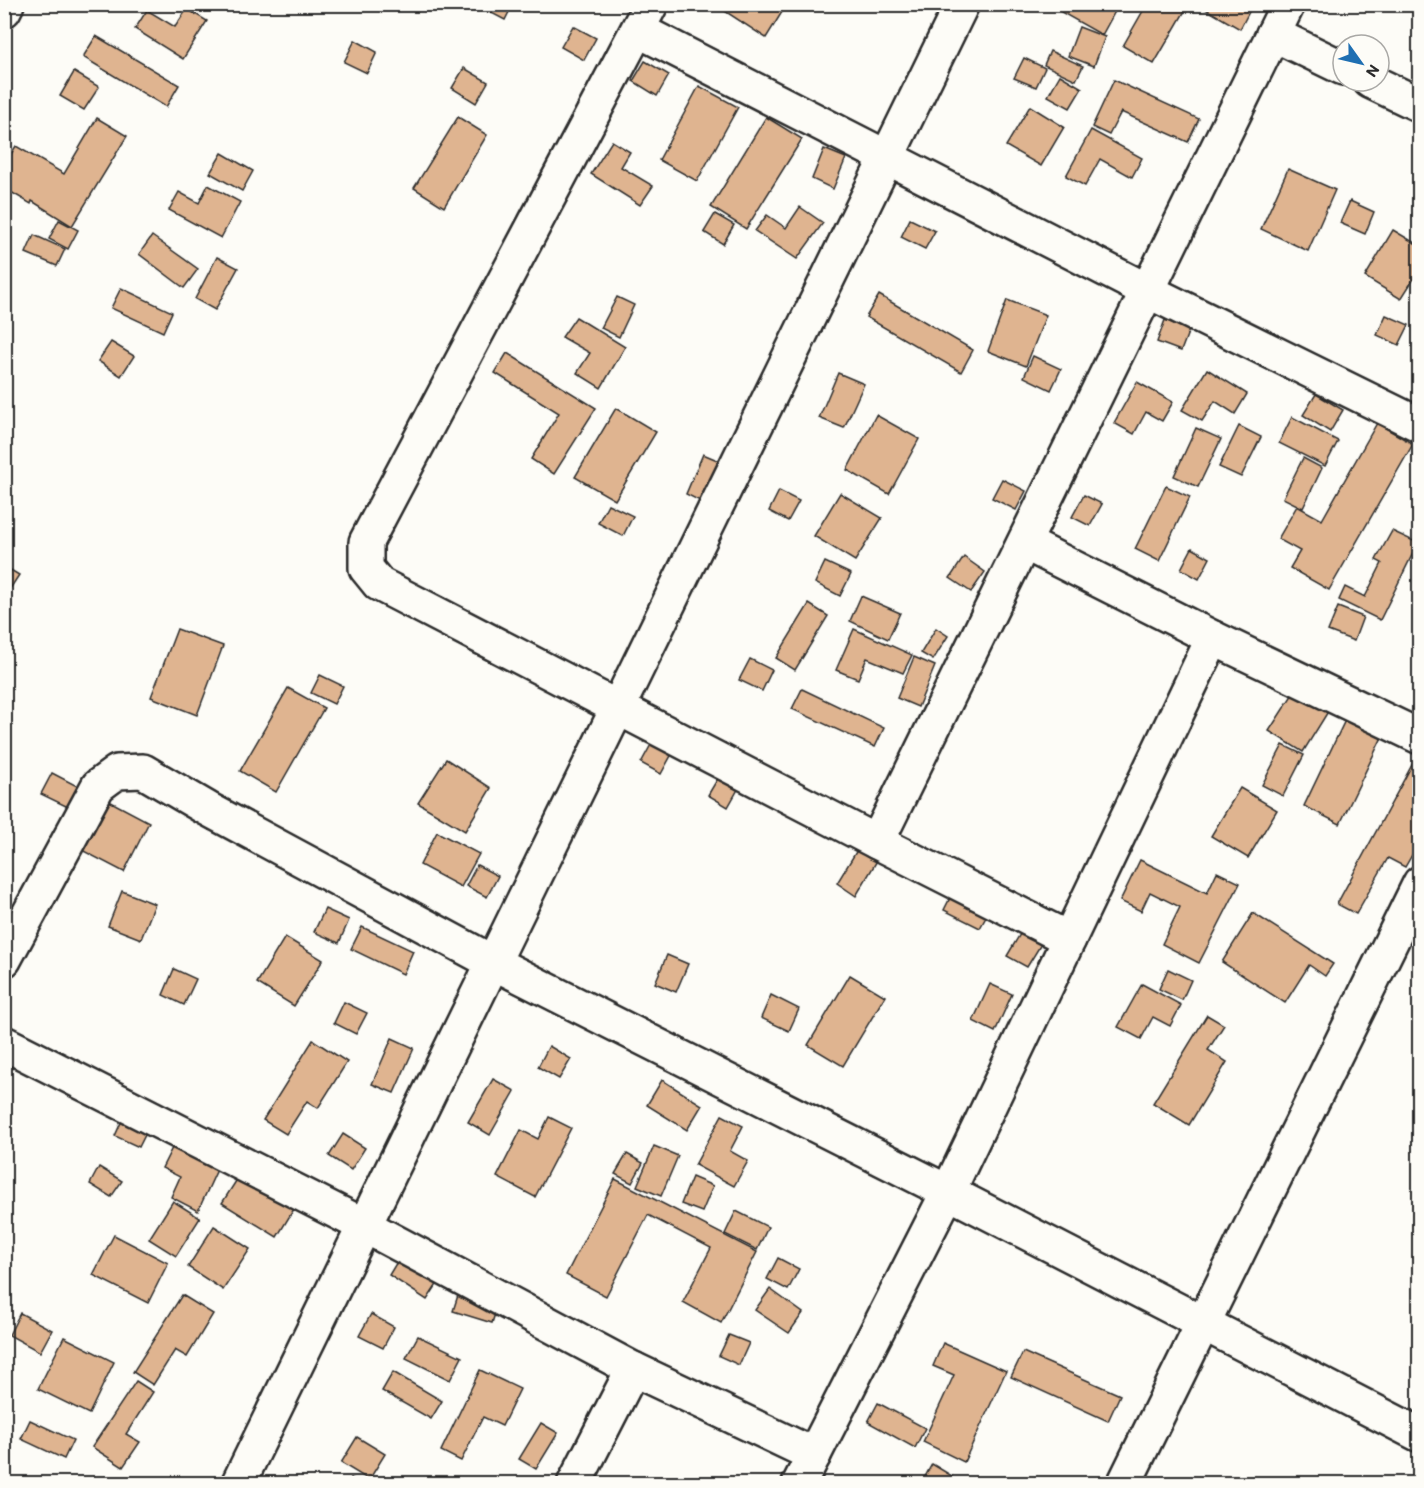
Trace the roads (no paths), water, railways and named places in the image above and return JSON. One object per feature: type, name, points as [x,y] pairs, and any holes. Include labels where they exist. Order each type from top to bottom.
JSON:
[{"type":"street","points":[[4,10],[7,4]]},
{"type":"street","points":[[238,1484],[962,4]]},
{"type":"street","points":[[877,842],[1288,4]]},
{"type":"street","points":[[1069,939],[379,584],[366,568],[366,542],[645,17],[887,156],[1148,291],[1419,425]]},
{"type":"street","points":[[1273,34],[1331,62]]},
{"type":"street","points":[[1391,91],[1419,105]]},
{"type":"street","points":[[1024,543],[1213,638],[1419,737]]},
{"type":"street","points":[[799,1484],[948,1192],[1213,638]]},
{"type":"street","points":[[4,960],[98,786],[117,772],[142,771],[494,963],[948,1192],[1419,1435]]},
{"type":"street","points":[[1124,1484],[1201,1323],[1419,883]]},
{"type":"street","points":[[4,1043],[365,1226],[633,1370],[814,1455]]},
{"type":"street","points":[[574,1484],[633,1370]]}]
